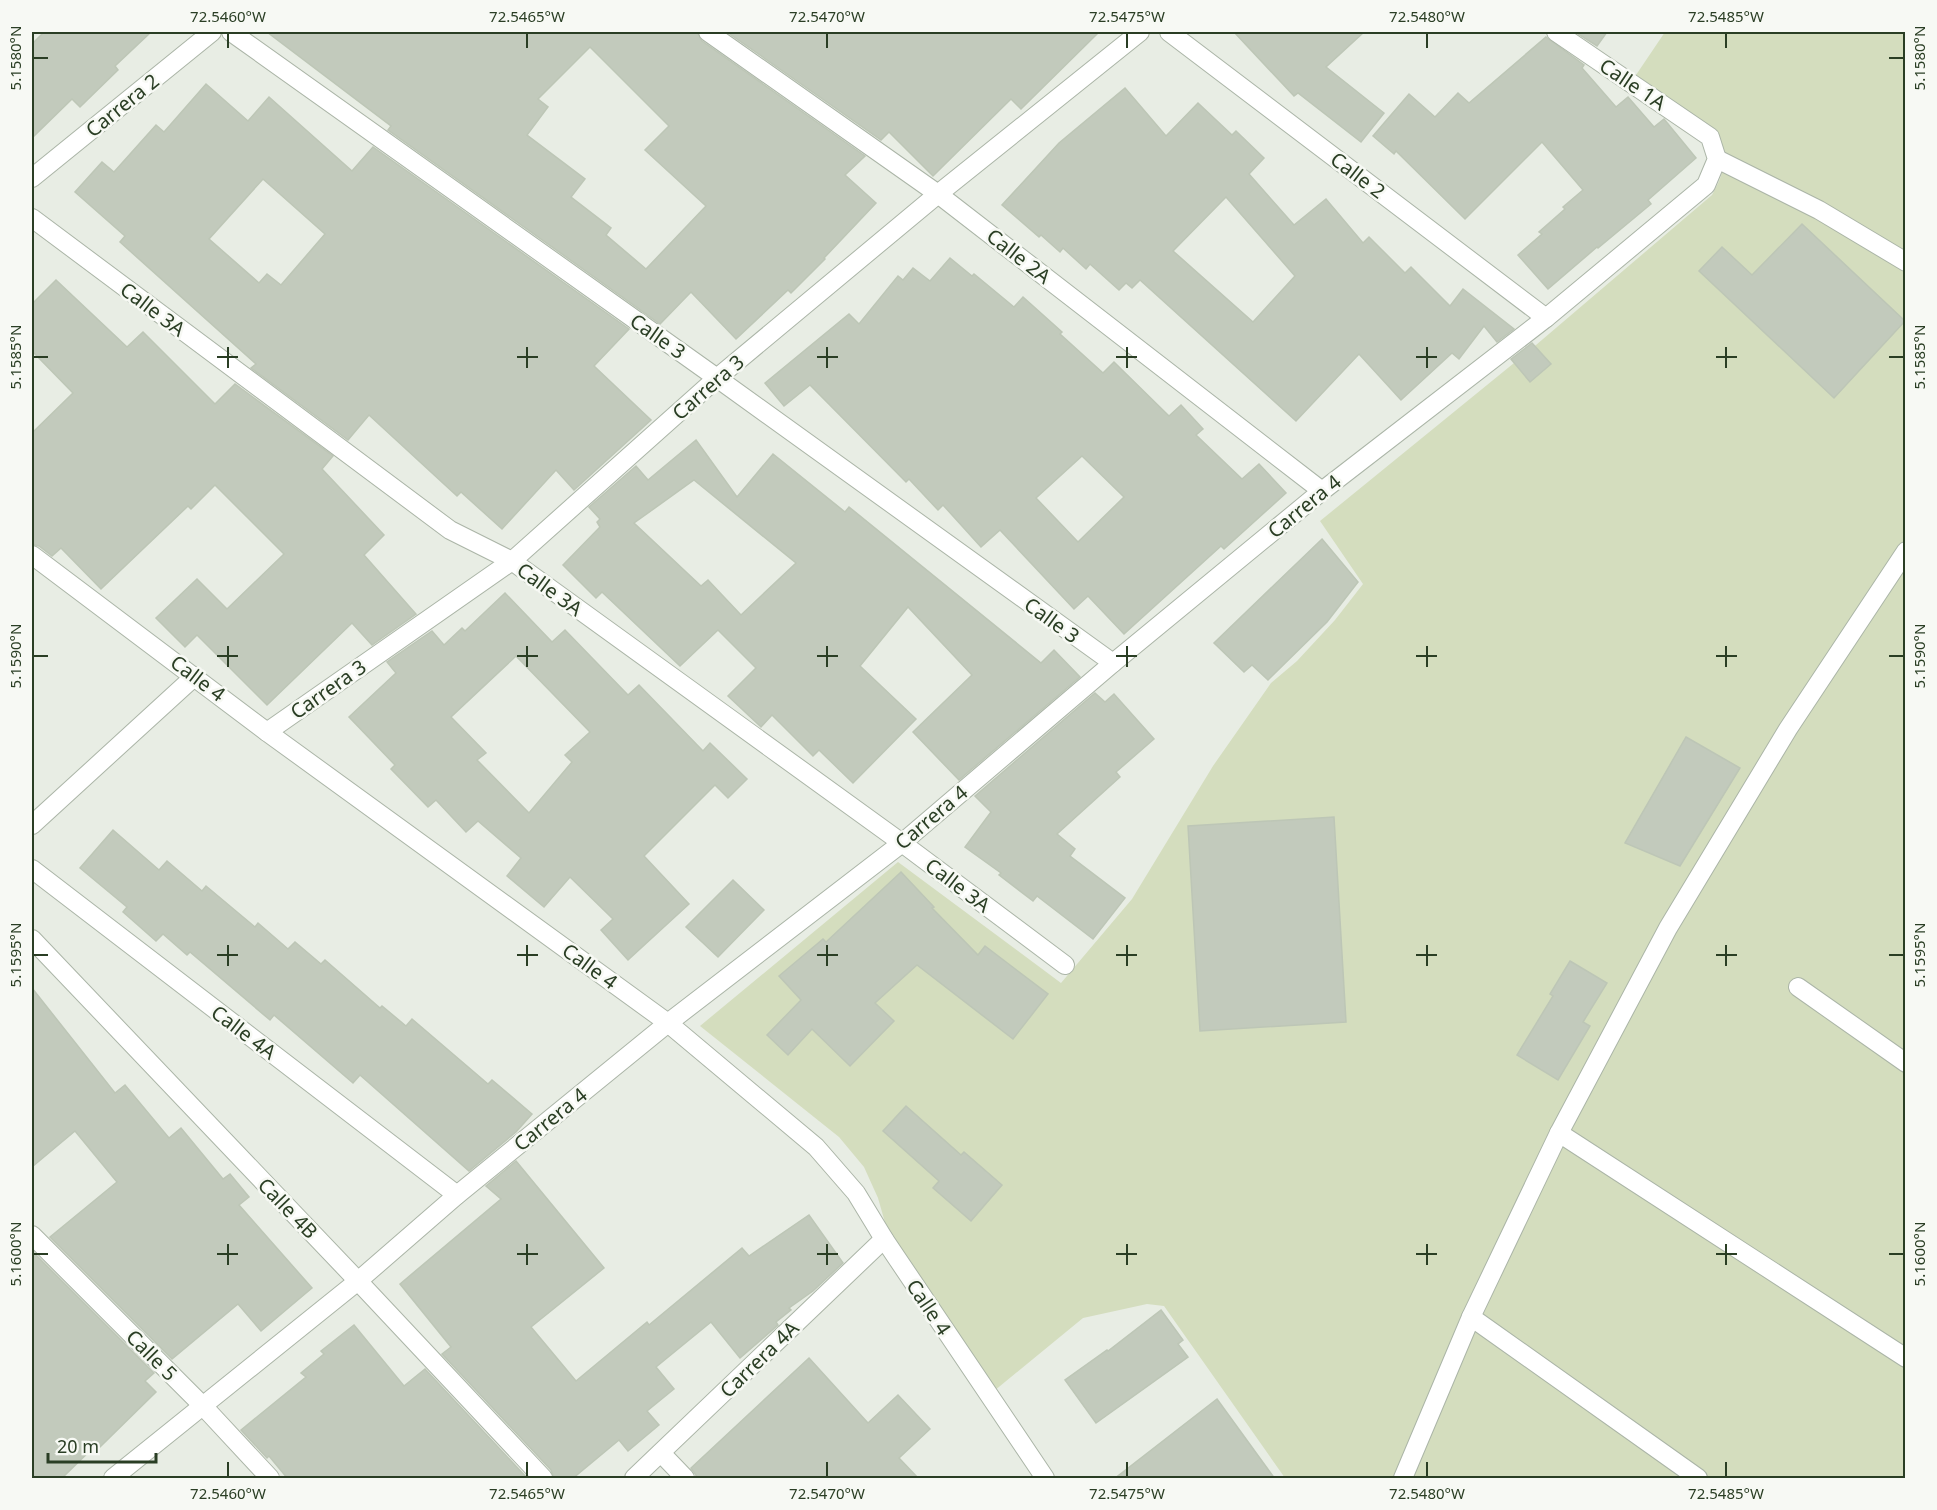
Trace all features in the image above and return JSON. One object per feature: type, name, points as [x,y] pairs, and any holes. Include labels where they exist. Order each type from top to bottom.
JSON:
[{"type":"street","name":"Carrera 2","points":[[32,178],[212,32]]},
{"type":"street","name":"Calle 3","points":[[231,32],[1113,663]]},
{"type":"street","name":"Calle 2A","points":[[708,32],[938,194],[1322,491]]},
{"type":"street","name":"Carrera 3","points":[[267,732],[512,561],[717,378],[938,194],[1140,32]]},
{"type":"street","name":"Calle 2","points":[[1169,32],[1546,318]]},
{"type":"street","name":"Calle 1A","points":[[1556,32],[1710,137],[1718,159]]},
{"type":"street","name":"Carrera 4","points":[[112,1479],[358,1281],[457,1195],[668,1023],[902,843],[1113,663],[1322,491],[1546,318],[1706,185],[1718,159]]},
{"type":"street","points":[[1718,159],[1819,210],[1905,262]]},
{"type":"street","name":"Calle 3A","points":[[32,218],[450,530],[512,561],[902,843],[1065,965]]},
{"type":"street","points":[[1403,1479],[1471,1317],[1559,1134],[1668,928],[1788,729],[1905,551]]},
{"type":"street","name":"Calle 4","points":[[32,555],[267,732],[668,1023],[816,1147],[856,1193],[884,1239],[1045,1479]]},
{"type":"street","points":[[32,825],[195,676]]},
{"type":"street","name":"Calle 4A","points":[[32,869],[457,1195]]},
{"type":"street","name":"Calle 4B","points":[[32,939],[543,1479]]},
{"type":"street","points":[[1798,987],[1905,1063]]},
{"type":"street","points":[[1559,1134],[1905,1358]]},
{"type":"street","name":"Calle 5","points":[[32,1235],[203,1406],[270,1479]]},
{"type":"street","name":"Carrera 4A","points":[[634,1479],[884,1239]]},
{"type":"street","points":[[1471,1317],[1698,1479]]},
{"type":"street","points":[[661,1453],[685,1479]]},
{"type":"green space","points":[[1665,32],[1905,32],[1905,1478],[1285,1478],[1164,1306],[1147,1304],[1083,1318],[994,1391],[888,1233],[878,1198],[864,1167],[839,1137],[700,1026],[898,862],[1061,983],[1132,899],[1213,766],[1271,683],[1297,661],[1335,620],[1363,584],[1320,521],[1536,345],[1712,195],[1724,164],[1718,132],[1636,75]]},
{"type":"building","points":[[44,32],[151,32],[115,66],[118,70],[80,107],[72,99],[32,138],[32,44]]},
{"type":"building","points":[[267,32],[697,32],[702,41],[865,156],[845,175],[876,203],[791,293],[788,290],[736,339],[691,292],[660,324],[388,130],[391,126]],"holes":[[[590,47],[669,126],[645,150],[706,206],[646,269],[606,235],[611,228],[571,197],[585,179],[527,135],[548,107],[538,99]]]},
{"type":"building","points":[[727,32],[1099,32],[1021,109],[1011,99],[933,176],[889,132],[881,140]]},
{"type":"building","points":[[1234,32],[1364,32],[1326,67],[1384,113],[1361,142],[1298,93],[1294,96]]},
{"type":"building","points":[[1575,32],[1607,32],[1597,46]]},
{"type":"building","points":[[1546,37],[1584,65],[1582,68],[1616,107],[1628,97],[1654,127],[1664,119],[1696,158],[1648,200],[1651,204],[1548,289],[1518,255],[1542,234],[1539,232],[1565,209],[1563,207],[1583,190],[1542,142],[1465,219],[1396,151],[1394,154],[1373,136],[1409,94],[1435,117],[1458,93],[1469,103]]},
{"type":"building","points":[[206,84],[248,121],[269,97],[352,171],[373,147],[629,329],[594,366],[651,420],[574,490],[556,470],[502,529],[461,492],[457,496],[369,415],[348,440],[251,368],[256,364],[120,242],[125,236],[75,192],[102,162],[114,172],[156,125],[164,132]],"holes":[[[263,179],[325,234],[281,285],[267,274],[259,283],[209,239]]]},
{"type":"building","points":[[1125,88],[1166,136],[1198,103],[1232,135],[1236,131],[1264,158],[1249,174],[1294,225],[1326,199],[1363,243],[1369,237],[1405,273],[1411,267],[1450,306],[1463,289],[1514,329],[1497,342],[1484,326],[1459,359],[1452,353],[1401,400],[1359,354],[1296,421],[1140,280],[1132,288],[1126,283],[1119,290],[1090,264],[1086,269],[1063,248],[1060,252],[1041,235],[1039,237],[1002,205],[1059,143]],"holes":[[[1226,197],[1295,276],[1253,322],[1173,251]]]},
{"type":"building","points":[[1802,224],[1905,321],[1834,398],[1699,271],[1722,247],[1752,275]]},
{"type":"building","points":[[950,258],[972,276],[974,274],[1014,307],[1023,297],[1103,373],[1114,362],[1169,416],[1181,405],[1203,429],[1196,435],[1242,479],[1259,464],[1286,493],[1224,549],[1221,546],[1124,634],[1088,596],[1074,609],[1000,530],[981,547],[943,505],[938,510],[909,479],[906,482],[810,385],[784,406],[765,383],[849,314],[859,324],[898,276],[903,280],[913,268],[930,281]],"holes":[[[1082,456],[1124,497],[1078,542],[1036,498]]]},
{"type":"building","points":[[56,280],[127,347],[143,332],[215,404],[235,384],[333,456],[322,469],[384,535],[364,555],[416,614],[372,645],[352,623],[267,705],[197,635],[185,647],[156,618],[197,579],[227,609],[284,554],[215,485],[191,509],[188,506],[101,589],[61,548],[52,556],[39,546],[32,544],[32,433],[73,393],[32,351],[32,304]]},
{"type":"building","points":[[1532,343],[1551,364],[1530,382],[1511,359]]},
{"type":"building","points":[[696,440],[737,497],[773,454],[845,512],[849,507],[1041,663],[1054,650],[1080,677],[959,780],[913,732],[972,675],[908,607],[860,666],[916,719],[853,783],[819,750],[813,756],[772,715],[761,727],[728,696],[756,668],[718,630],[680,666],[602,592],[596,598],[563,565],[600,527],[597,522],[600,519],[589,507],[636,466],[648,480]],"holes":[[[694,480],[796,563],[741,615],[708,580],[701,586],[634,523]]]},
{"type":"building","points":[[1322,539],[1358,582],[1327,622],[1268,680],[1252,665],[1244,672],[1214,643]]},
{"type":"building","points":[[505,593],[552,642],[565,630],[628,695],[639,685],[703,751],[710,743],[747,779],[728,798],[715,785],[644,856],[689,904],[628,960],[601,930],[613,919],[570,877],[544,907],[507,876],[521,858],[478,821],[466,832],[436,800],[428,807],[391,769],[395,765],[349,717],[396,673],[387,662],[432,631],[444,645],[462,628],[465,631]],"holes":[[[516,656],[590,732],[565,755],[572,762],[529,813],[477,760],[486,753],[451,717]]]},
{"type":"building","points":[[1095,693],[1105,702],[1114,694],[1154,739],[1116,772],[1120,777],[1057,834],[1075,849],[1070,856],[1125,898],[1093,939],[1037,896],[1033,901],[999,875],[1001,873],[965,847],[991,812],[975,796]]},
{"type":"building","points":[[1686,737],[1740,768],[1680,866],[1625,843]]},
{"type":"building","points":[[1334,817],[1346,1022],[1200,1031],[1188,826]]},
{"type":"building","points":[[113,830],[159,870],[167,861],[202,891],[206,886],[255,927],[258,923],[288,949],[295,942],[321,964],[325,960],[380,1008],[382,1006],[406,1026],[412,1019],[488,1084],[492,1080],[532,1114],[516,1132],[469,1171],[360,1075],[353,1083],[274,1015],[270,1020],[190,952],[187,955],[163,934],[156,941],[123,912],[127,907],[80,868]]},
{"type":"building","points":[[901,872],[978,955],[985,946],[1048,994],[1013,1039],[917,965],[875,1003],[894,1021],[850,1066],[812,1029],[788,1055],[767,1035],[801,1000],[779,976],[823,939],[826,942]]},
{"type":"building","points":[[733,880],[764,910],[718,957],[686,927]]},
{"type":"building","points":[[1570,961],[1607,983],[1583,1022],[1590,1026],[1558,1080],[1517,1055],[1553,996],[1550,994]]},
{"type":"building","points":[[32,988],[115,1093],[125,1085],[169,1138],[181,1128],[223,1179],[230,1174],[249,1197],[239,1205],[312,1288],[261,1331],[238,1304],[172,1359],[50,1237],[117,1182],[75,1131],[32,1167]]},
{"type":"building","points":[[906,1106],[961,1155],[964,1152],[1002,1185],[971,1221],[933,1188],[939,1181],[883,1131]]},
{"type":"building","points":[[516,1161],[604,1268],[531,1327],[576,1381],[647,1322],[649,1325],[742,1248],[749,1256],[809,1215],[843,1263],[813,1291],[789,1308],[791,1310],[776,1322],[778,1325],[740,1358],[711,1322],[656,1367],[674,1389],[647,1411],[659,1425],[628,1451],[619,1440],[572,1479],[554,1479],[551,1470],[442,1354],[451,1347],[400,1284],[501,1199],[486,1186]]},
{"type":"building","points":[[33,1252],[154,1373],[145,1381],[156,1392],[100,1447],[97,1444],[61,1479],[32,1479]]},
{"type":"building","points":[[1161,1310],[1183,1340],[1178,1344],[1188,1357],[1096,1423],[1065,1380],[1108,1351]]},
{"type":"building","points":[[354,1325],[404,1386],[425,1369],[528,1479],[288,1479],[269,1456],[267,1458],[241,1430],[306,1377],[301,1373],[324,1354],[321,1351]]},
{"type":"building","points":[[809,1358],[868,1423],[898,1395],[930,1429],[899,1458],[919,1479],[696,1479],[691,1468]]},
{"type":"building","points":[[1217,1399],[1275,1479],[1114,1479]]}]
